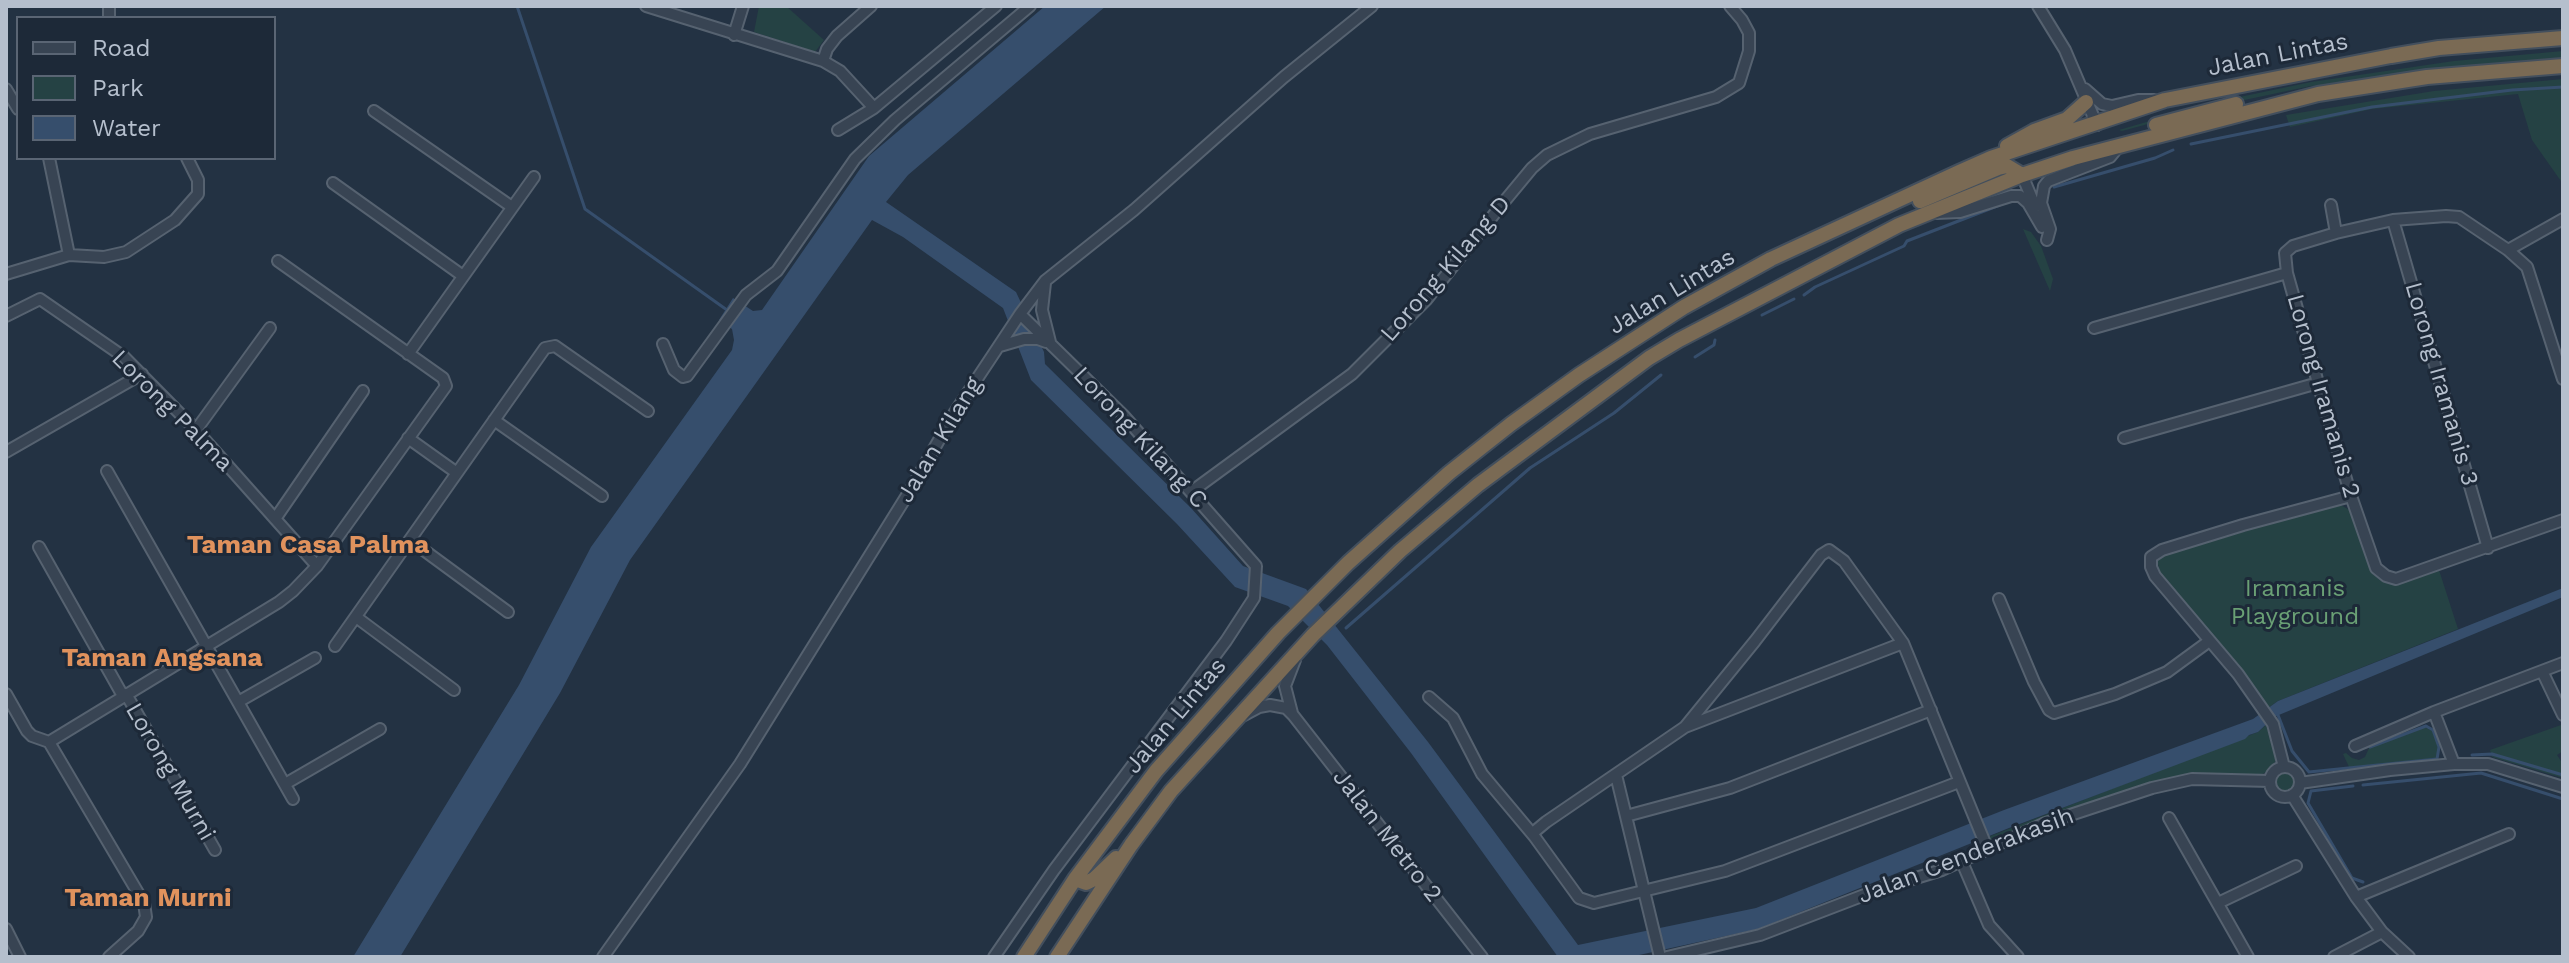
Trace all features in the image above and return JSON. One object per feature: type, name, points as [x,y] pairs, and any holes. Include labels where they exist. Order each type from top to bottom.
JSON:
[{"type":"highway","name":"Jalan Lintas","points":[[1024,957],[1075,879],[1156,771],[1220,695],[1348,563],[1449,473],[1511,424],[1579,375],[1684,307],[1803,244],[1991,158],[2165,100],[2415,52],[2563,38]]},
{"type":"highway","name":"Jalan Lintas","points":[[1057,957],[1131,845],[1171,791],[1313,635],[1400,551],[1478,485],[1649,358],[1775,287],[1899,225],[2022,175],[2120,145],[2318,94],[2427,77],[2563,66]]},
{"type":"highway","points":[[2097,125],[2102,136],[2109,138],[2255,100],[2303,91],[2318,94]]},
{"type":"highway","points":[[1991,158],[2014,141],[2075,114],[2086,102]]},
{"type":"highway","points":[[1803,244],[1846,232],[1998,168],[2007,166],[2022,175]]},
{"type":"highway","points":[[1075,879],[1086,883],[1094,879],[1131,845]]},
{"type":"highway","points":[[1068,957],[1078,926]]},
{"type":"street","points":[[646,6],[823,61],[840,71],[874,108]]},
{"type":"street","points":[[734,35],[743,6]]},
{"type":"street","points":[[823,61],[837,36],[871,6]]},
{"type":"street","points":[[838,130],[874,108],[996,6]]},
{"type":"street","points":[[663,344],[674,370],[683,377],[687,376],[746,295],[777,271],[855,159],[895,120],[1030,6]]},
{"type":"street","name":"Jalan Kilang","points":[[603,957],[740,764],[996,348],[1045,281],[1217,139],[1275,84],[1372,6]]},
{"type":"street","name":"Lorong Kilang D","points":[[1191,492],[1352,374],[1427,299],[1532,168],[1547,155],[1590,134],[1725,94],[1739,83],[1749,43],[1747,26],[1730,6]]},
{"type":"street","points":[[2038,6],[2093,98],[2112,106],[2138,100],[2165,100]]},
{"type":"street","points":[[2082,84],[2086,102],[2097,125]]},
{"type":"street","points":[[374,111],[512,207]]},
{"type":"street","points":[[2047,240],[2050,229],[2041,203],[2044,186],[2048,181],[2110,157],[2120,145]]},
{"type":"street","points":[[49,160],[69,255]]},
{"type":"street","points":[[6,274],[69,255],[104,257],[126,252],[175,220],[198,194],[195,172],[188,160]]},
{"type":"street","points":[[1930,213],[1960,212],[2020,196],[2028,203],[2042,227],[2022,175]]},
{"type":"street","points":[[408,354],[534,177]]},
{"type":"street","points":[[333,183],[463,276]]},
{"type":"street","points":[[2331,205],[2336,233],[2393,220],[2459,217],[2508,250],[2520,259],[2531,275],[2563,379]]},
{"type":"street","points":[[2508,250],[2563,219]]},
{"type":"street","name":"Lorong Iramanis 3","points":[[2393,220],[2488,548]]},
{"type":"street","name":"Lorong Iramanis 2","points":[[2336,233],[2293,246],[2285,253],[2287,273],[2351,496],[2376,568],[2396,579],[2488,548]]},
{"type":"street","points":[[49,742],[279,602],[317,566],[446,386],[446,381],[278,261]]},
{"type":"street","points":[[2094,328],[2287,273]]},
{"type":"street","points":[[1045,281],[1042,310],[1051,345]]},
{"type":"street","name":"Lorong Palma","points":[[6,316],[31,302],[44,301],[124,357],[196,430],[317,566]]},
{"type":"street","name":"Lorong Kilang C","points":[[994,957],[1054,870],[1226,641],[1254,598],[1256,566],[1123,415],[1020,314]]},
{"type":"street","points":[[196,430],[270,328]]},
{"type":"street","points":[[996,348],[1024,339],[1038,339],[1051,345]]},
{"type":"street","points":[[335,646],[545,348],[555,346],[648,411]]},
{"type":"street","points":[[7,450],[142,374]]},
{"type":"street","points":[[2124,438],[2318,383]]},
{"type":"street","points":[[275,519],[363,391]]},
{"type":"street","points":[[494,420],[602,496]]},
{"type":"street","points":[[408,438],[457,473]]},
{"type":"street","points":[[107,471],[293,799]]},
{"type":"street","points":[[2284,767],[2273,724],[2238,674],[2155,576],[2151,557],[2162,550],[2243,525],[2351,496]]},
{"type":"street","points":[[2488,548],[2563,520]]},
{"type":"street","points":[[410,540],[508,612]]},
{"type":"street","name":"Lorong Murni","points":[[39,547],[215,850]]},
{"type":"street","points":[[1685,727],[1821,555],[1829,550],[1844,561],[1903,643],[1986,844]]},
{"type":"street","points":[[1999,599],[2034,682],[2049,710],[2054,713],[2115,694],[2167,672],[2208,642]]},
{"type":"street","points":[[356,617],[454,690]]},
{"type":"street","points":[[1293,715],[1286,695],[1286,682],[1296,658],[1313,635]]},
{"type":"street","points":[[1534,836],[1534,832],[1546,822],[1685,727],[1903,643]]},
{"type":"street","points":[[238,702],[315,658]]},
{"type":"street","points":[[2355,746],[2563,663]]},
{"type":"street","points":[[2542,671],[2563,715]]},
{"type":"street","points":[[6,694],[27,731],[49,742],[144,903],[146,917],[138,931],[109,957]]},
{"type":"street","points":[[1429,697],[1453,718],[1482,774],[1534,836],[1579,898],[1586,902],[1594,903],[1725,871],[1959,782]]},
{"type":"street","points":[[1235,720],[1259,707],[1270,705],[1286,708],[1293,715]]},
{"type":"street","points":[[1626,816],[1730,788],[1931,710]]},
{"type":"street","points":[[2434,712],[2454,764]]},
{"type":"street","name":"Jalan Metro 2","points":[[1293,715],[1482,957]]},
{"type":"street","points":[[285,784],[380,729]]},
{"type":"street","points":[[2292,795],[2300,783],[2454,764],[2488,764],[2563,787]]},
{"type":"street","points":[[2292,795],[2278,795],[2271,788],[2270,781],[2275,770],[2284,767],[2296,772],[2300,783]]},
{"type":"street","points":[[1616,775],[1662,956]]},
{"type":"street","name":"Jalan Cenderakasih","points":[[1662,956],[1760,935],[1880,889],[1962,862],[1986,844],[2174,782],[2211,778],[2270,781]]},
{"type":"street","points":[[2292,795],[2356,897],[2382,932],[2409,957]]},
{"type":"street","points":[[2169,818],[2248,957]]},
{"type":"street","points":[[2356,897],[2509,834]]},
{"type":"street","points":[[1962,862],[1989,925],[2018,957]]},
{"type":"street","points":[[2218,903],[2296,866]]},
{"type":"street","points":[[6,929],[20,957]]},
{"type":"street","points":[[2334,957],[2382,932]]},
{"type":"green space","points":[[759,6],[786,6],[824,40],[815,52],[754,32]]},
{"type":"green space","points":[[2563,51],[2563,59],[2311,86],[2119,130],[2211,103],[2311,82],[2454,61]]},
{"type":"green space","points":[[2563,79],[2563,184],[2532,140],[2518,94],[2372,109],[2290,127],[2286,115],[2434,91]]},
{"type":"green space","points":[[2023,229],[2031,232],[2041,246],[2053,279],[2050,291]]},
{"type":"green space","name":"Iramanis Playground","points":[[2339,504],[2353,512],[2374,575],[2380,580],[2398,584],[2439,570],[2458,629],[2278,701],[2268,708],[2241,670],[2160,573],[2157,560],[2162,554]]},
{"type":"green space","points":[[2266,725],[2277,757],[2272,768],[2261,775],[2203,773],[2177,776],[2051,818],[1992,842],[1988,837],[2258,732]]},
{"type":"green space","points":[[2561,725],[2563,751],[2557,755],[2563,764],[2563,778],[2492,757],[2490,750]]},
{"type":"green space","points":[[2425,727],[2432,731],[2439,747],[2436,758],[2349,767],[2343,754],[2359,760],[2365,757],[2369,748]]},
{"type":"green space","points":[[2285,771],[2293,774],[2296,782],[2293,790],[2285,793],[2277,790],[2274,782],[2277,774]]},
{"type":"water","points":[[1045,6],[1106,6],[908,175],[886,202],[1016,292],[1044,352],[1045,364],[1191,508],[1243,566],[1306,589],[1428,742],[1578,945],[1756,908],[2004,810],[2253,719],[2278,701],[2563,588],[2563,597],[2274,717],[2245,739],[2009,828],[1758,929],[1630,957],[1558,957],[1411,753],[1327,645],[1288,606],[1235,587],[1177,524],[1031,380],[1003,308],[903,237],[872,220],[630,560],[560,693],[400,957],[353,957],[519,685],[591,547],[732,350],[732,329],[719,320],[733,298],[753,311],[762,310],[869,156]]},
{"type":"waterway","points":[[517,6],[585,209],[727,310]]},
{"type":"waterway","points":[[2191,144],[2372,107],[2563,87]]},
{"type":"waterway","points":[[2054,187],[2173,150]]},
{"type":"waterway","points":[[1804,295],[1904,246],[1907,241],[2010,201]]},
{"type":"waterway","points":[[1762,315],[1794,299]]},
{"type":"waterway","points":[[1695,357],[1714,345],[1715,340]]},
{"type":"waterway","points":[[1346,628],[1530,468],[1614,413],[1661,375]]},
{"type":"waterway","points":[[2278,715],[2292,751],[2309,772],[2437,759],[2439,747],[2433,730],[2426,726],[2370,747]]},
{"type":"waterway","points":[[2472,755],[2492,754],[2563,775]]},
{"type":"waterway","points":[[2363,785],[2481,773],[2563,799]]},
{"type":"waterway","points":[[2353,786],[2311,791],[2308,803],[2352,878],[2363,882]]},
{"type":"district","name":"Taman Casa Palma","points":[[308,545]]},
{"type":"district","name":"Taman Angsana","points":[[162,658]]},
{"type":"district","name":"Taman Murni","points":[[148,898]]}]
